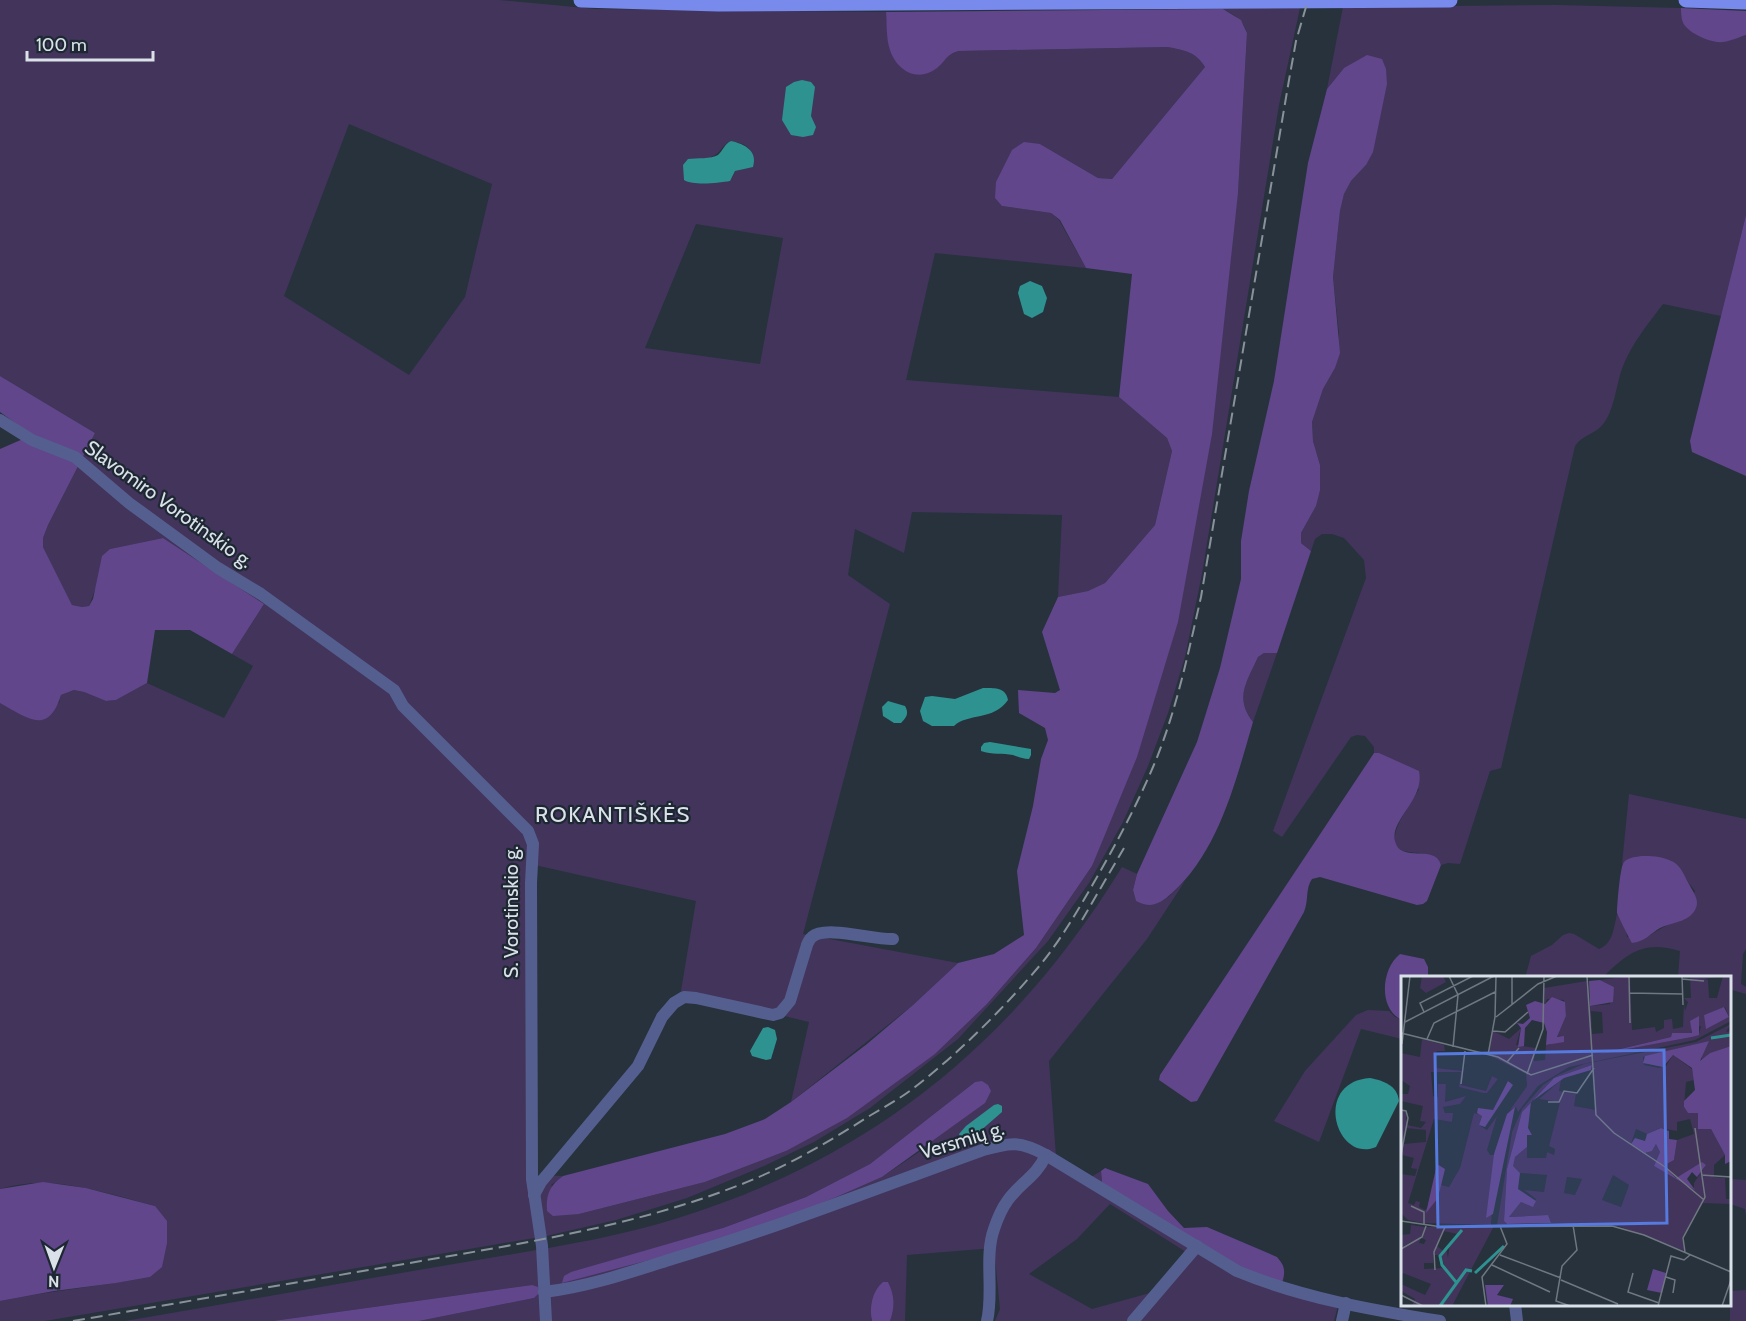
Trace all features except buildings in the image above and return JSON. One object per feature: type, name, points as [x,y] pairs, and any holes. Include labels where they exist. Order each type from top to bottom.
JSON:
[{"type":"main road","points":[[581,0],[718,2],[1450,0]]},
{"type":"main road","points":[[1686,0],[1746,2]]},
{"type":"street","name":"Slavomiro Vorotinskio g.","points":[[0,420],[32,440],[75,457],[164,529],[280,609]]},
{"type":"street","name":"S. Vorotinskio g.","points":[[280,609],[394,690],[403,706],[528,831],[533,844],[531,883],[532,1167],[542,1246],[546,1321]]},
{"type":"street","points":[[534,1195],[541,1182],[638,1066],[662,1017],[674,1002],[684,997],[696,998],[773,1015],[780,1013],[790,1001],[807,945],[812,937],[829,932],[882,940],[893,939]]},
{"type":"street","name":"Versmių g.","points":[[544,1292],[641,1269],[727,1243],[1003,1144],[1017,1143],[1027,1145],[1046,1155],[1237,1271],[1271,1285],[1346,1303],[1440,1321]]},
{"type":"street","points":[[987,1321],[991,1305],[990,1245],[993,1232],[1007,1201],[1040,1168],[1046,1155]]},
{"type":"street","points":[[1133,1321],[1197,1246]]},
{"type":"street","points":[[1342,1321],[1346,1303]]},
{"type":"street","points":[[1515,1306],[1517,1321]]},
{"type":"shaded area","points":[[0,0],[500,0],[596,9],[886,12],[889,47],[938,67],[948,55],[959,51],[1167,47],[1189,52],[1198,58],[1205,67],[1112,179],[1098,178],[1040,144],[1002,206],[1051,213],[1059,220],[1086,268],[935,253],[906,380],[1119,397],[1167,438],[1172,451],[1155,525],[1105,583],[1088,591],[1058,597],[1062,515],[912,512],[904,553],[855,529],[848,575],[890,604],[803,934],[958,963],[913,1005],[791,1102],[809,1022],[681,991],[696,901],[530,864],[527,1041],[538,1175],[563,1176],[551,1185],[579,1214],[705,1182],[786,1151],[935,1054],[987,1004],[1036,948],[1092,866],[1238,193],[1247,33],[1238,18],[1223,9],[1300,8],[1279,105],[1202,574],[1185,657],[1168,713],[1148,766],[1123,822],[1089,883],[1048,941],[958,1039],[870,1108],[814,1142],[764,1166],[687,1198],[616,1220],[546,1236],[45,1321],[0,1321],[0,1301],[150,1277],[155,1206],[58,1184],[39,1183],[0,1189],[0,703],[59,703],[61,695],[74,690],[106,701],[116,700],[147,683],[224,718],[253,666],[232,654],[264,604],[163,538],[110,549],[89,606],[72,605],[43,547],[43,538],[95,433],[0,376]],"holes":[[[349,124],[492,184],[465,297],[409,375],[284,296]],[[731,141],[745,145],[753,157],[745,168],[735,171],[732,178],[719,183],[705,182],[711,157]],[[696,224],[783,238],[760,364],[645,348]]]},
{"type":"shaded area","points":[[1556,5],[1681,8],[1681,16],[1709,39],[1724,41],[1746,35],[1746,215],[1721,316],[1663,304],[1631,349],[1608,417],[1597,430],[1581,439],[1575,446],[1501,768],[1490,771],[1460,864],[1441,865],[1437,858],[1430,855],[1398,848],[1395,842],[1396,831],[1419,789],[1379,753],[1374,753],[1374,747],[1365,736],[1351,737],[1282,837],[1273,831],[1366,578],[1364,560],[1344,538],[1322,534],[1315,539],[1311,551],[1301,543],[1301,533],[1316,506],[1320,465],[1313,441],[1312,422],[1323,389],[1335,368],[1339,334],[1333,277],[1340,211],[1344,194],[1351,181],[1366,165],[1344,68],[1327,89],[1343,7]]},
{"type":"shaded area","points":[[1681,8],[1746,11],[1746,35],[1721,42],[1705,39],[1684,25]]},
{"type":"shaded area","points":[[1223,9],[1241,20],[1247,33],[1238,193],[1212,434],[1178,622],[1137,757],[1092,866],[1036,948],[987,1004],[935,1054],[847,1118],[786,1151],[705,1182],[579,1214],[553,1216],[547,1211],[548,1196],[554,1183],[563,1176],[725,1134],[765,1119],[867,1044],[958,963],[994,954],[1024,935],[1017,871],[1033,806],[1041,759],[1048,740],[1045,728],[1019,713],[1018,690],[1055,693],[1060,690],[1042,632],[1058,597],[1088,591],[1105,583],[1155,525],[1172,451],[1167,438],[1119,397],[1132,274],[1086,268],[1060,220],[1051,213],[1002,206],[995,198],[996,182],[1012,150],[1024,142],[1040,144],[1098,178],[1112,179],[1205,67],[1189,52],[1167,47],[959,51],[949,56],[930,72],[916,74],[903,69],[893,57],[888,41],[886,12]]},
{"type":"shaded area","points":[[1367,55],[1382,59],[1386,69],[1387,84],[1373,152],[1366,165],[1351,181],[1344,194],[1340,211],[1333,277],[1340,353],[1335,368],[1323,389],[1312,422],[1313,441],[1320,465],[1320,490],[1316,506],[1301,533],[1301,543],[1311,551],[1277,653],[1264,653],[1258,657],[1244,690],[1244,705],[1253,722],[1232,791],[1214,836],[1188,876],[1172,893],[1155,904],[1146,905],[1136,901],[1133,890],[1137,874],[1197,742],[1220,668],[1241,579],[1241,541],[1249,491],[1274,381],[1308,163],[1327,89],[1344,68]]},
{"type":"shaded area","points":[[802,80],[811,82],[815,87],[811,116],[816,127],[813,135],[803,137],[791,135],[782,120],[786,87]]},
{"type":"shaded area","points":[[731,141],[749,149],[754,157],[753,167],[735,171],[730,181],[700,183],[684,180],[683,165],[688,159],[718,155]]},
{"type":"shaded area","points":[[1746,215],[1746,476],[1692,452],[1690,441]]},
{"type":"shaded area","points":[[1030,281],[1042,286],[1047,298],[1043,312],[1032,318],[1024,314],[1018,293],[1020,286]]},
{"type":"shaded area","points":[[0,376],[95,433],[43,538],[43,547],[72,605],[89,606],[93,599],[102,556],[110,549],[163,538],[264,604],[232,654],[190,630],[155,630],[147,683],[116,700],[106,701],[74,690],[61,695],[56,708],[50,716],[43,720],[27,718],[0,703],[0,449],[32,435],[0,412]]},
{"type":"shaded area","points":[[1264,653],[1277,653],[1253,722],[1244,705],[1244,690],[1258,657]]},
{"type":"shaded area","points":[[983,688],[1002,690],[1008,700],[995,711],[966,719],[954,726],[932,726],[923,721],[920,711],[925,697],[955,699]]},
{"type":"shaded area","points":[[888,701],[905,706],[907,715],[901,723],[894,723],[883,716],[882,707]]},
{"type":"shaded area","points":[[984,743],[1031,749],[1031,755],[1027,759],[981,751]]},
{"type":"shaded area","points":[[1374,753],[1379,753],[1419,771],[1417,791],[1397,825],[1395,841],[1398,848],[1403,851],[1432,855],[1438,859],[1441,865],[1427,901],[1417,905],[1320,877],[1312,879],[1308,887],[1304,912],[1197,1101],[1191,1102],[1159,1080],[1160,1075]]},
{"type":"shaded area","points":[[1629,794],[1746,819],[1746,949],[1743,954],[1741,984],[1746,987],[1746,994],[1732,990],[1731,1029],[1731,976],[1678,976],[1680,951],[1656,947],[1646,948],[1620,961],[1604,976],[1526,976],[1531,956],[1552,945],[1563,935],[1574,934],[1599,949],[1604,947],[1612,934],[1617,914],[1626,930],[1627,937],[1650,935],[1669,924],[1685,919],[1695,891],[1686,879],[1628,859],[1622,864]]},
{"type":"shaded area","points":[[1642,856],[1662,858],[1676,864],[1695,895],[1697,905],[1693,913],[1686,918],[1660,928],[1632,943],[1617,913],[1619,886],[1624,862],[1630,858]]},
{"type":"shaded area","points":[[1122,867],[1137,874],[1133,890],[1136,901],[1144,904],[1151,905],[1163,901],[1185,881],[1147,939],[1049,1061],[1056,1156],[1091,1177],[1101,1171],[1102,1182],[1194,1243],[1338,1306],[1334,1321],[995,1321],[1000,1309],[994,1248],[907,1255],[905,1321],[890,1321],[894,1302],[888,1282],[872,1321],[419,1321],[534,1298],[532,1285],[273,1321],[125,1321],[591,1240],[678,1218],[749,1193],[815,1162],[876,1126],[933,1085],[986,1038],[1035,987],[1080,930]],"holes":[[[975,1082],[922,1150],[882,1177],[841,1195],[723,1228],[806,1197],[870,1164]],[[1110,1204],[1186,1252],[1150,1293],[1092,1309],[1029,1274],[1077,1239]]]},
{"type":"shaded area","points":[[1400,954],[1424,959],[1428,967],[1428,976],[1401,976],[1401,1019],[1394,1015],[1386,998],[1386,979],[1394,961]]},
{"type":"shaded area","points":[[1368,1010],[1389,1011],[1401,1020],[1401,1039],[1361,1029],[1319,1142],[1274,1121],[1305,1071],[1356,1015]]},
{"type":"shaded area","points":[[768,1027],[775,1030],[777,1039],[771,1059],[752,1056],[750,1051],[763,1028]]},
{"type":"shaded area","points":[[1370,1078],[1393,1087],[1399,1101],[1376,1147],[1362,1149],[1350,1144],[1341,1134],[1336,1120],[1336,1106],[1341,1093],[1352,1083]]},
{"type":"shaded area","points":[[982,1081],[991,1091],[985,1103],[882,1177],[798,1213],[691,1249],[562,1283],[564,1276],[571,1272],[723,1228],[806,1197],[870,1164],[975,1082]]},
{"type":"shaded area","points":[[998,1104],[1002,1106],[1002,1112],[971,1139],[965,1141],[961,1139],[959,1134],[966,1126]]},
{"type":"shaded area","points":[[1105,1168],[1148,1184],[1184,1228],[1207,1227],[1277,1257],[1284,1270],[1282,1284],[1269,1281],[1212,1253],[1107,1187],[1102,1182],[1101,1171]]},
{"type":"shaded area","points":[[1731,1179],[1746,1180],[1746,1216],[1745,1209],[1731,1204]]},
{"type":"shaded area","points":[[43,1182],[86,1188],[155,1206],[167,1221],[167,1243],[162,1267],[150,1277],[0,1301],[0,1189]]},
{"type":"shaded area","points":[[883,1282],[888,1282],[892,1292],[894,1302],[892,1316],[890,1321],[872,1321],[872,1300],[876,1290]]},
{"type":"shaded area","points":[[532,1285],[538,1287],[539,1293],[534,1298],[419,1321],[273,1321]]},
{"type":"shaded area","points":[[1746,1290],[1746,1321],[1730,1321],[1731,1291]]},
{"type":"railway","points":[[73,1321],[584,1231],[664,1211],[703,1198],[759,1177],[792,1161],[899,1098],[948,1059],[1012,997],[1055,945],[1109,855],[1153,767],[1175,705],[1201,597],[1289,80],[1296,41],[1308,0]]},
{"type":"railway","points":[[1082,920],[1124,848]]},
{"type":"district","name":"ROKANTIŠKĖS","points":[[613,814]]}]
